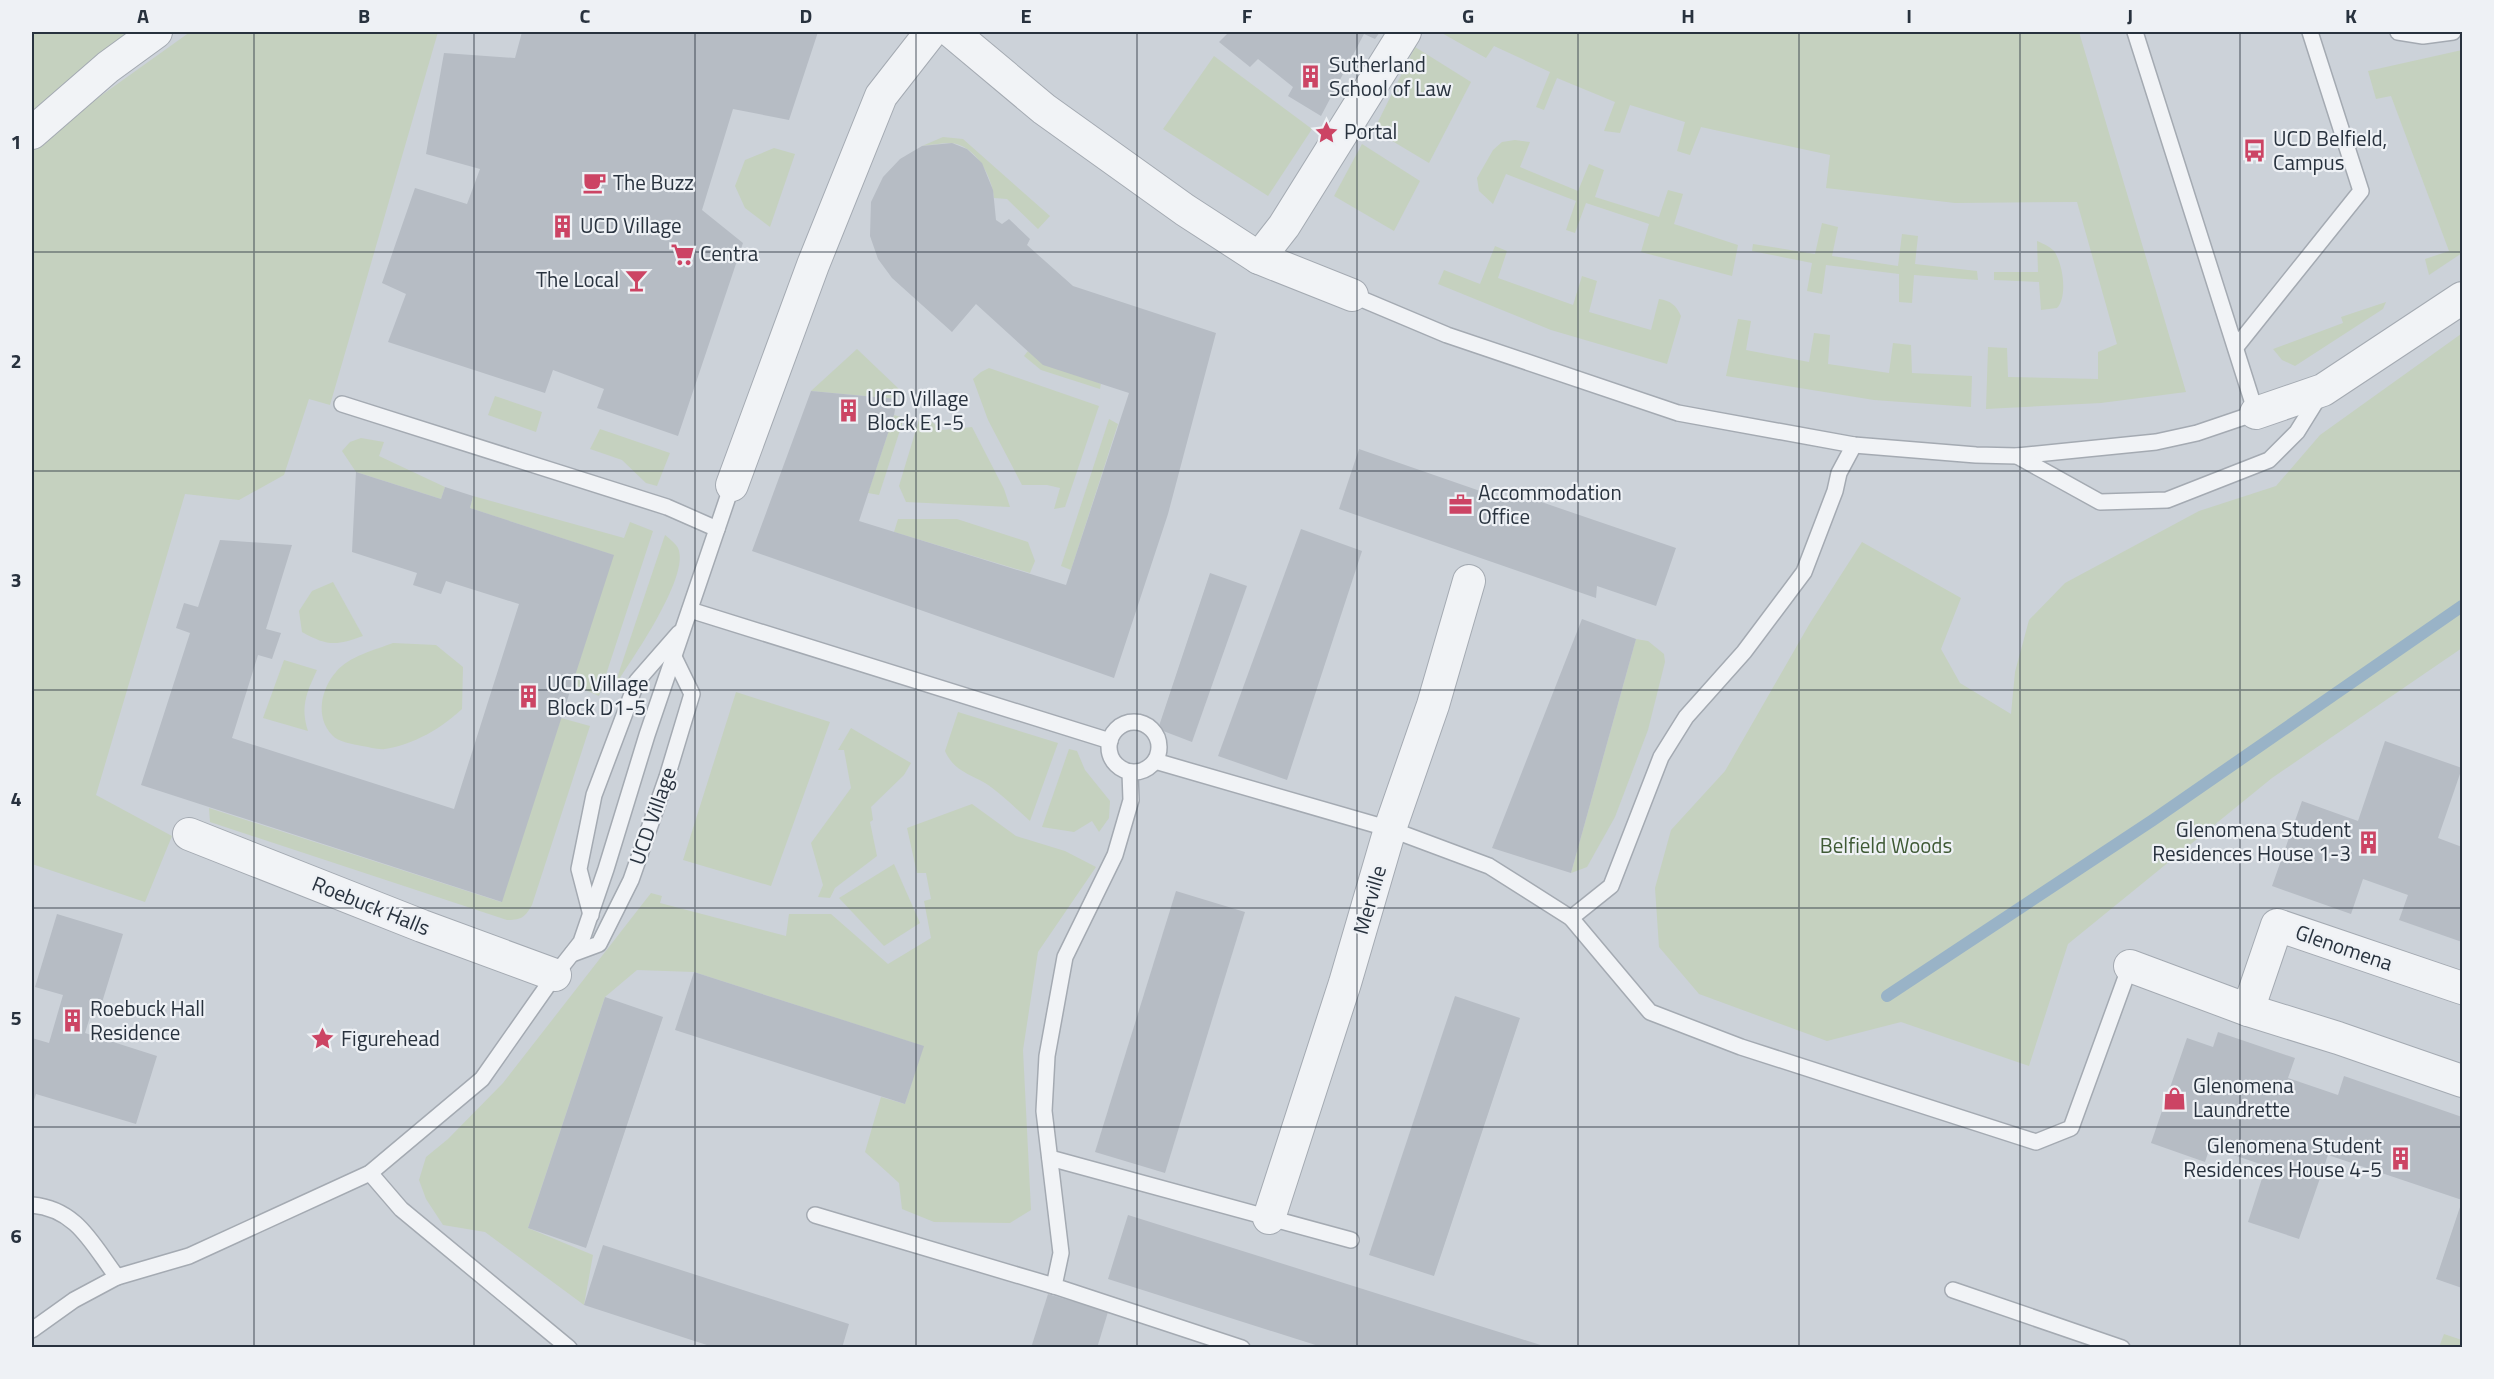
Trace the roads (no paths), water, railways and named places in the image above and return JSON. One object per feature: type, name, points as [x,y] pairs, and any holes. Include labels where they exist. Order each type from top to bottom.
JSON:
[{"type":"street","points":[[32,133],[108,67],[156,32]]},
{"type":"street","name":"UCD Village","points":[[732,485],[813,265],[881,96],[931,32]]},
{"type":"street","points":[[952,32],[985,62],[1095,147],[1259,258],[1352,295]]},
{"type":"street","points":[[1259,258],[1284,226],[1405,32]]},
{"type":"street","points":[[2256,413],[2323,390],[2463,298]]},
{"type":"street","name":"Merville","points":[[1269,1218],[1345,983],[1390,829],[1433,705],[1469,581]]},
{"type":"street","name":"Roebuck Halls","points":[[189,834],[422,926],[563,965]]},
{"type":"street","name":"Glenomena","points":[[2248,1011],[2277,925],[2463,988]]},
{"type":"street","points":[[2130,966],[2248,1011],[2338,1038],[2463,1081]]},
{"type":"lane","points":[[1352,295],[1447,334],[1678,414],[1854,445],[2017,456],[2156,442],[2197,433],[2256,413],[2135,32]]},
{"type":"lane","points":[[2236,347],[2361,191],[2310,32]]},
{"type":"lane","points":[[2398,32],[2423,36],[2453,32]]},
{"type":"lane","points":[[2017,456],[2100,502],[2167,500],[2269,460],[2297,432],[2323,390]]},
{"type":"lane","points":[[342,404],[667,507],[717,529]]},
{"type":"lane","points":[[1571,918],[1611,886],[1661,757],[1686,717],[1744,652],[1804,572],[1835,491],[1839,473],[1854,445]]},
{"type":"lane","name":"UCD Village","points":[[563,965],[581,942],[591,915],[646,735],[732,485]]},
{"type":"lane","points":[[690,610],[1110,741]]},
{"type":"lane","name":"UCD Village","points":[[591,915],[579,869],[594,795],[637,681],[684,627]]},
{"type":"lane","name":"UCD Village","points":[[563,965],[599,944],[632,880],[664,788],[692,694],[674,657]]},
{"type":"lane","points":[[1126,723],[1143,723],[1150,727],[1158,739],[1158,754],[1155,761],[1144,770],[1130,772],[1116,764],[1109,749],[1110,741],[1119,727],[1126,723]]},
{"type":"lane","points":[[1155,761],[1390,829],[1489,866],[1571,918],[1650,1012],[1741,1047],[2036,1142],[2070,1128],[2130,966]]},
{"type":"lane","points":[[1054,1286],[1061,1253],[1044,1111],[1047,1056],[1065,957],[1115,855],[1131,800],[1130,772]]},
{"type":"lane","points":[[32,1330],[74,1300],[117,1277],[189,1256],[370,1173],[482,1078],[563,965]]},
{"type":"lane","points":[[1050,1158],[1351,1240]]},
{"type":"lane","points":[[370,1173],[401,1209],[569,1347]]},
{"type":"lane","points":[[32,1205],[51,1209],[75,1221],[117,1277]]},
{"type":"lane","points":[[815,1215],[1054,1286],[1242,1347]]},
{"type":"lane","points":[[1953,1290],[2122,1347]]},
{"type":"waterway","points":[[1887,996],[2153,820],[2462,606]]},
{"type":"place","name":"Sutherland School of Law","points":[[1311,77]]},
{"type":"place","name":"Portal","points":[[1326,132]]},
{"type":"place","name":"UCD Belfield, Campus","points":[[2255,151]]},
{"type":"place","name":"The Buzz","points":[[595,183]]},
{"type":"place","name":"UCD Village","points":[[562,226]]},
{"type":"place","name":"Centra","points":[[682,254]]},
{"type":"place","name":"The Local","points":[[637,280]]},
{"type":"place","name":"UCD Village Block E1-5","points":[[849,411]]},
{"type":"place","name":"Accommodation Office","points":[[1460,505]]},
{"type":"place","name":"UCD Village Block D1-5","points":[[529,696]]},
{"type":"place","name":"Glenomena Student Residences House 1-3","points":[[2369,842]]},
{"type":"place","name":"Roebuck Hall Residence","points":[[72,1021]]},
{"type":"place","name":"Figurehead","points":[[323,1039]]},
{"type":"place","name":"Glenomena Laundrette","points":[[2175,1098]]},
{"type":"place","name":"Glenomena Student Residences House 4-5","points":[[2400,1158]]},
{"type":"park label","name":"Belfield Woods","points":[[1886,846]]}]
